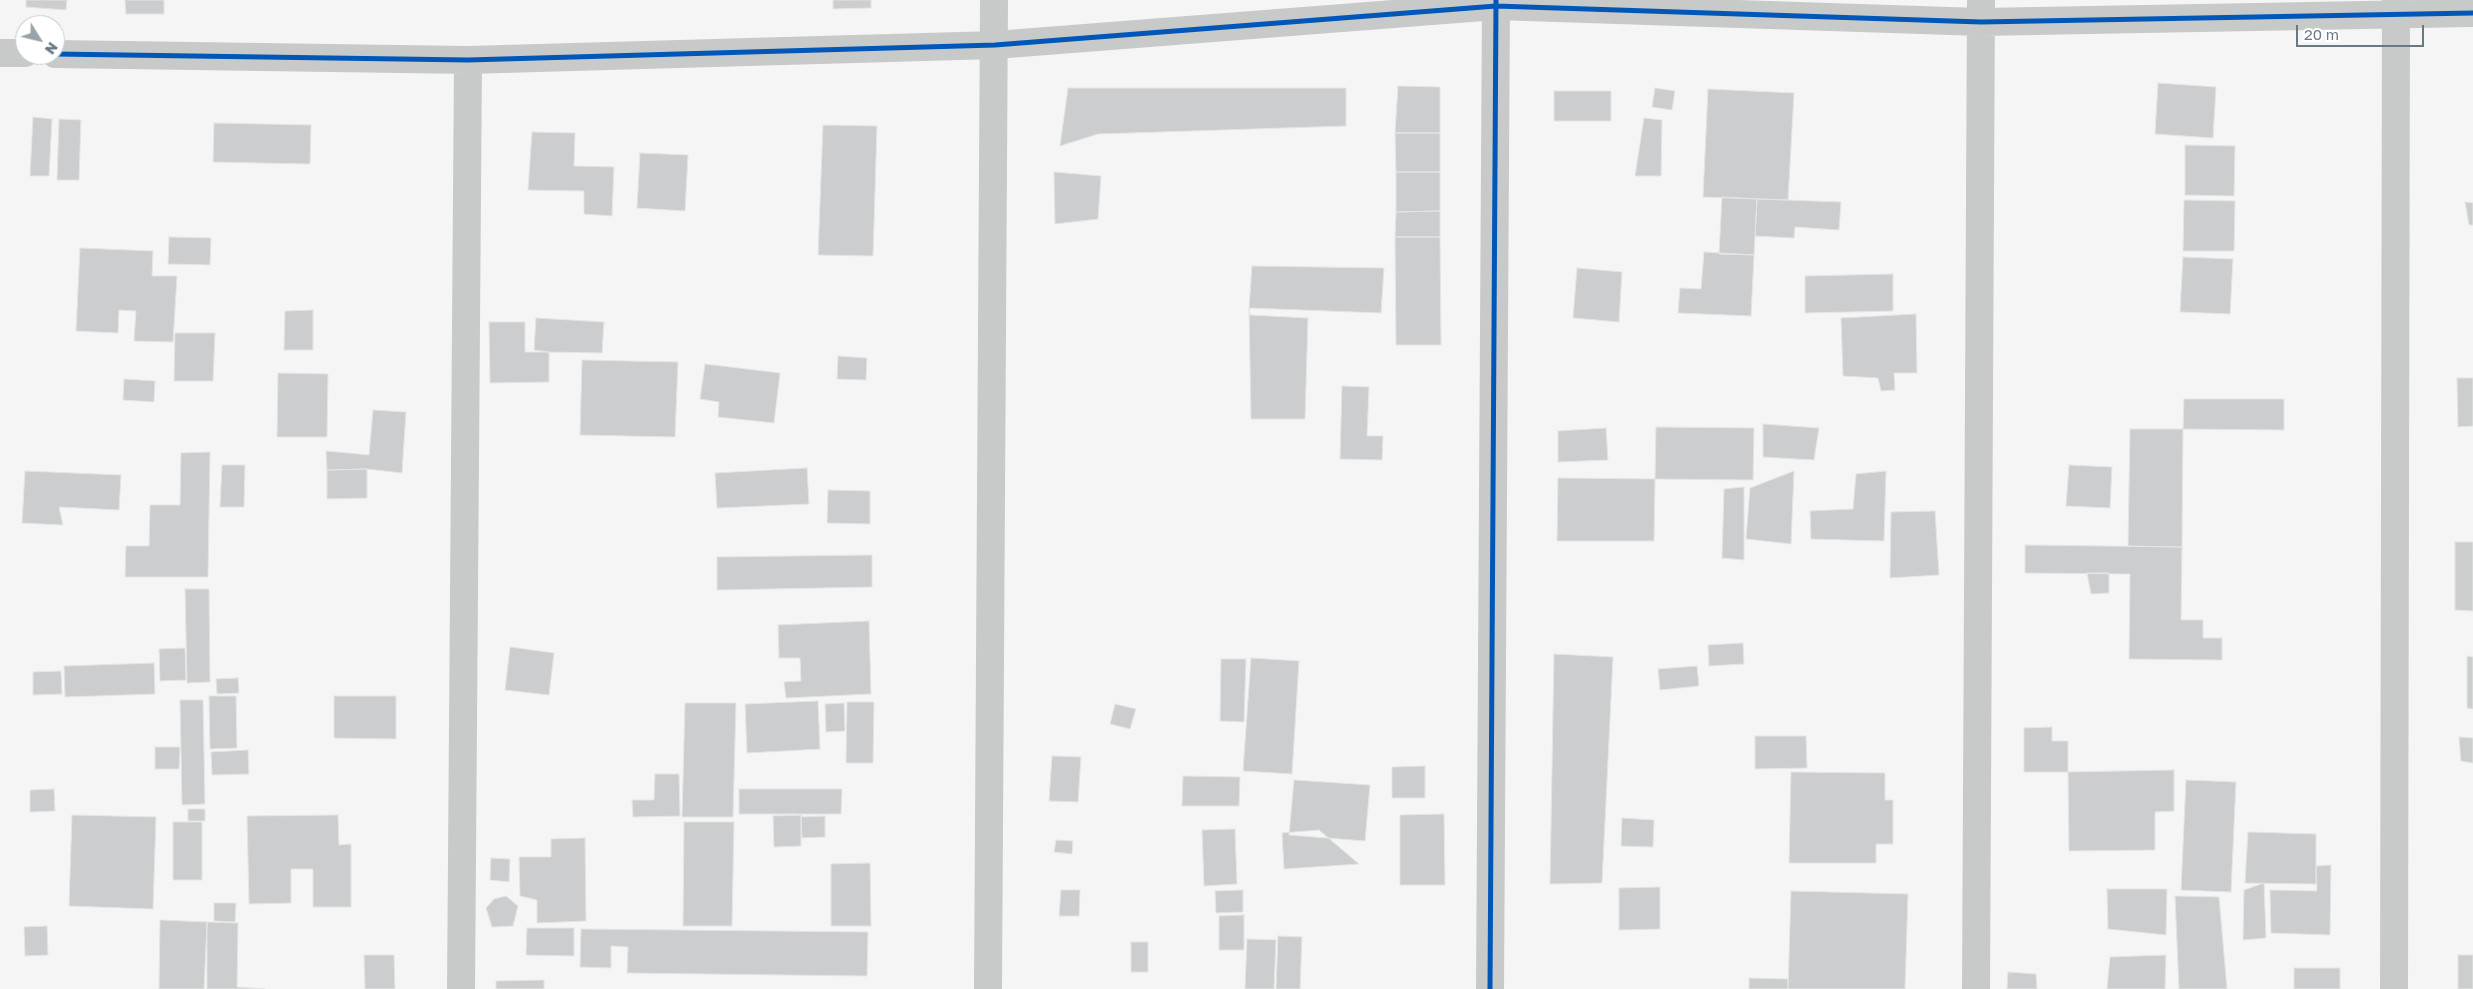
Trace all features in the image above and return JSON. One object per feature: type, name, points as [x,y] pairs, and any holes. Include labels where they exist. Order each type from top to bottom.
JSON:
[{"type":"street","points":[[988,989],[994,0]]},
{"type":"street","points":[[1490,989],[1496,3]]},
{"type":"street","points":[[65,54],[468,60],[995,45],[1496,3],[1981,11],[2396,7],[2473,14]]},
{"type":"street","points":[[2394,989],[2396,7]]},
{"type":"street","points":[[1976,989],[1981,11]]},
{"type":"street","points":[[0,53],[15,53]]},
{"type":"street","points":[[461,989],[468,60]]},
{"type":"building","points":[[26,0],[67,0],[66,10],[26,7]]},
{"type":"building","points":[[125,0],[164,0],[164,14],[126,14]]},
{"type":"building","points":[[833,0],[871,0],[871,8],[833,9]]},
{"type":"building","points":[[2158,83],[2216,87],[2213,138],[2155,134]]},
{"type":"building","points":[[1398,86],[1440,87],[1440,133],[1395,133]]},
{"type":"building","points":[[1068,88],[1346,88],[1346,126],[1098,134],[1060,146]]},
{"type":"building","points":[[1655,88],[1675,91],[1672,110],[1652,107]]},
{"type":"building","points":[[1708,89],[1794,93],[1788,200],[1703,197]]},
{"type":"building","points":[[1554,91],[1611,91],[1611,121],[1554,121]]},
{"type":"building","points":[[33,117],[52,119],[49,176],[30,176]]},
{"type":"building","points":[[1644,118],[1662,120],[1661,176],[1635,176]]},
{"type":"building","points":[[59,119],[81,120],[79,180],[57,180]]},
{"type":"building","points":[[214,123],[311,125],[310,164],[213,162]]},
{"type":"building","points":[[823,125],[877,126],[873,256],[818,255]]},
{"type":"building","points":[[532,132],[575,133],[574,166],[614,167],[612,216],[584,214],[584,191],[528,190]]},
{"type":"building","points":[[1395,133],[1440,133],[1440,172],[1396,172]]},
{"type":"building","points":[[2185,145],[2235,146],[2234,196],[2185,195]]},
{"type":"building","points":[[640,153],[688,155],[685,211],[637,208]]},
{"type":"building","points":[[1054,172],[1101,176],[1098,219],[1055,224]]},
{"type":"building","points":[[1396,172],[1440,172],[1440,211],[1396,212]]},
{"type":"building","points":[[1722,197],[1757,199],[1754,255],[1719,254]]},
{"type":"building","points":[[1757,199],[1841,202],[1839,230],[1795,227],[1794,238],[1755,236]]},
{"type":"building","points":[[2184,200],[2235,201],[2234,251],[2183,251]]},
{"type":"building","points":[[2465,202],[2473,203],[2473,225],[2469,225]]},
{"type":"building","points":[[1440,211],[1440,237],[1395,237],[1396,212]]},
{"type":"building","points":[[169,237],[211,238],[210,265],[168,264]]},
{"type":"building","points":[[1395,237],[1440,237],[1441,345],[1396,345]]},
{"type":"building","points":[[80,248],[153,251],[152,276],[177,276],[173,342],[134,341],[136,311],[119,310],[118,333],[76,331]]},
{"type":"building","points":[[1704,252],[1754,255],[1751,316],[1678,313],[1680,288],[1701,289]]},
{"type":"building","points":[[2183,257],[2233,259],[2230,314],[2180,312]]},
{"type":"building","points":[[1252,266],[1384,268],[1381,313],[1249,308]]},
{"type":"building","points":[[1577,268],[1622,272],[1619,322],[1573,318]]},
{"type":"building","points":[[1893,274],[1893,311],[1805,313],[1805,276]]},
{"type":"building","points":[[1249,308],[1250,315],[1308,318],[1305,419],[1251,419]]},
{"type":"building","points":[[313,310],[313,350],[284,350],[285,311]]},
{"type":"building","points":[[1916,314],[1917,373],[1894,373],[1895,390],[1881,391],[1878,378],[1843,376],[1841,318]]},
{"type":"building","points":[[536,318],[604,322],[602,353],[534,350]]},
{"type":"building","points":[[489,322],[525,322],[525,352],[549,352],[549,382],[490,383]]},
{"type":"building","points":[[175,333],[215,333],[213,381],[174,381]]},
{"type":"building","points":[[838,356],[867,358],[866,380],[837,379]]},
{"type":"building","points":[[582,360],[678,362],[675,437],[580,435]]},
{"type":"building","points":[[705,364],[780,373],[774,423],[718,417],[719,402],[700,399]]},
{"type":"building","points":[[278,373],[328,374],[327,437],[277,437]]},
{"type":"building","points":[[2457,378],[2473,378],[2473,426],[2458,427]]},
{"type":"building","points":[[124,379],[155,381],[154,402],[123,400]]},
{"type":"building","points":[[1342,386],[1369,387],[1367,436],[1383,436],[1382,460],[1340,459]]},
{"type":"building","points":[[2184,399],[2284,399],[2284,430],[2183,429]]},
{"type":"building","points":[[373,410],[406,412],[402,473],[367,469],[327,470],[326,451],[369,455]]},
{"type":"building","points":[[1763,424],[1819,428],[1814,460],[1763,457]]},
{"type":"building","points":[[1656,427],[1754,428],[1753,480],[1655,479]]},
{"type":"building","points":[[1606,428],[1608,460],[1558,462],[1558,431]]},
{"type":"building","points":[[2130,429],[2183,429],[2182,547],[2128,546]]},
{"type":"building","points":[[210,452],[208,577],[125,577],[126,546],[149,546],[150,505],[180,505],[181,453]]},
{"type":"building","points":[[222,465],[245,465],[244,507],[220,507]]},
{"type":"building","points":[[2069,465],[2112,467],[2110,508],[2066,506]]},
{"type":"building","points":[[807,468],[809,504],[717,508],[715,473]]},
{"type":"building","points":[[367,469],[367,498],[327,499],[327,470]]},
{"type":"building","points":[[25,471],[121,475],[119,510],[59,507],[63,525],[22,523]]},
{"type":"building","points":[[1794,471],[1791,544],[1746,539],[1750,488]]},
{"type":"building","points":[[1886,471],[1884,541],[1811,539],[1810,511],[1853,509],[1856,474]]},
{"type":"building","points":[[1558,478],[1655,479],[1654,541],[1557,541]]},
{"type":"building","points":[[1744,487],[1744,560],[1722,558],[1724,489]]},
{"type":"building","points":[[828,490],[870,491],[870,524],[827,523]]},
{"type":"building","points":[[1935,511],[1939,575],[1890,578],[1891,512]]},
{"type":"building","points":[[2455,542],[2473,542],[2473,611],[2455,610]]},
{"type":"building","points":[[2025,545],[2182,547],[2181,620],[2203,620],[2203,638],[2222,638],[2222,660],[2129,659],[2130,574],[2025,573]]},
{"type":"building","points":[[872,555],[872,587],[717,590],[717,557]]},
{"type":"building","points":[[2087,573],[2109,573],[2109,593],[2091,594]]},
{"type":"building","points":[[185,589],[209,589],[210,682],[187,683]]},
{"type":"building","points":[[869,621],[871,694],[786,698],[784,682],[801,681],[800,658],[779,658],[778,625]]},
{"type":"building","points":[[1743,643],[1744,664],[1709,666],[1708,645]]},
{"type":"building","points":[[510,647],[554,653],[549,695],[505,690]]},
{"type":"building","points":[[185,648],[186,680],[160,681],[159,649]]},
{"type":"building","points":[[1554,654],[1613,657],[1602,883],[1550,884]]},
{"type":"building","points":[[2467,656],[2473,657],[2473,709],[2467,708]]},
{"type":"building","points":[[1251,658],[1299,661],[1292,774],[1243,771]]},
{"type":"building","points":[[1221,659],[1246,659],[1244,722],[1220,721]]},
{"type":"building","points":[[154,663],[155,694],[65,697],[64,666]]},
{"type":"building","points":[[1697,666],[1699,686],[1660,690],[1658,669]]},
{"type":"building","points":[[61,671],[62,694],[33,695],[33,672]]},
{"type":"building","points":[[238,678],[239,693],[217,694],[216,679]]},
{"type":"building","points":[[209,696],[236,696],[237,748],[210,749]]},
{"type":"building","points":[[334,696],[396,696],[396,739],[334,738]]},
{"type":"building","points":[[180,700],[203,700],[205,804],[182,805]]},
{"type":"building","points":[[818,701],[820,749],[747,753],[745,704]]},
{"type":"building","points":[[847,702],[874,702],[873,763],[846,763]]},
{"type":"building","points":[[685,703],[736,703],[733,817],[682,817]]},
{"type":"building","points":[[844,703],[845,731],[826,732],[825,704]]},
{"type":"building","points":[[1115,704],[1136,709],[1130,729],[1110,724]]},
{"type":"building","points":[[2052,727],[2052,741],[2068,741],[2068,772],[2024,772],[2024,728]]},
{"type":"building","points":[[1755,736],[1806,736],[1807,768],[1755,769]]},
{"type":"building","points":[[2459,737],[2473,738],[2473,763],[2461,761]]},
{"type":"building","points":[[155,747],[180,747],[179,769],[155,769]]},
{"type":"building","points":[[248,750],[249,774],[212,775],[211,752]]},
{"type":"building","points":[[1052,756],[1081,757],[1078,802],[1049,801]]},
{"type":"building","points":[[1425,766],[1425,798],[1392,798],[1392,767]]},
{"type":"building","points":[[2174,770],[2174,811],[2155,812],[2155,850],[2069,851],[2068,772]]},
{"type":"building","points":[[1791,772],[1885,773],[1885,800],[1893,800],[1893,844],[1876,844],[1876,863],[1789,863]]},
{"type":"building","points":[[655,774],[679,774],[680,816],[633,817],[632,800],[654,800]]},
{"type":"building","points":[[1183,776],[1240,777],[1239,806],[1182,806]]},
{"type":"building","points":[[1294,780],[1370,785],[1365,841],[1289,835]]},
{"type":"building","points":[[2186,780],[2236,782],[2231,892],[2181,890]]},
{"type":"building","points":[[54,789],[55,811],[30,812],[30,790]]},
{"type":"building","points":[[739,789],[842,789],[841,814],[739,814]]},
{"type":"building","points":[[188,809],[205,809],[205,821],[188,821]]},
{"type":"building","points":[[1444,814],[1445,885],[1400,885],[1400,815]]},
{"type":"building","points":[[72,815],[156,817],[153,909],[69,906]]},
{"type":"building","points":[[338,815],[339,845],[351,844],[351,907],[313,907],[313,869],[291,869],[291,903],[249,904],[247,816]]},
{"type":"building","points":[[801,815],[801,846],[774,847],[773,816]]},
{"type":"building","points":[[825,816],[825,837],[802,838],[801,817]]},
{"type":"building","points":[[1622,818],[1654,820],[1653,847],[1621,846]]},
{"type":"building","points":[[173,822],[202,822],[202,880],[173,880]]},
{"type":"building","points":[[684,822],[734,822],[732,926],[683,926]]},
{"type":"building","points":[[1235,829],[1237,884],[1204,886],[1202,830]]},
{"type":"building","points":[[1319,830],[1359,864],[1284,869],[1282,833]]},
{"type":"building","points":[[2248,832],[2316,834],[2316,884],[2245,883]]},
{"type":"building","points":[[585,838],[586,921],[537,923],[537,900],[520,896],[519,857],[551,857],[551,839]]},
{"type":"building","points":[[1056,840],[1073,841],[1072,854],[1054,852]]},
{"type":"building","points":[[491,858],[510,859],[509,882],[490,880]]},
{"type":"building","points":[[870,863],[871,926],[831,926],[831,864]]},
{"type":"building","points":[[2331,865],[2330,935],[2271,933],[2270,890],[2317,891],[2316,866]]},
{"type":"building","points":[[2264,883],[2266,938],[2243,940],[2244,890]]},
{"type":"building","points":[[1660,887],[1660,929],[1619,930],[1619,888]]},
{"type":"building","points":[[2107,889],[2167,889],[2166,935],[2108,929]]},
{"type":"building","points":[[1061,890],[1080,890],[1079,916],[1059,916]]},
{"type":"building","points":[[1243,890],[1243,912],[1216,913],[1215,891]]},
{"type":"building","points":[[1791,891],[1908,894],[1905,989],[1788,989]]},
{"type":"building","points":[[506,896],[518,906],[513,926],[492,927],[486,908],[494,899]]},
{"type":"building","points":[[2175,896],[2219,897],[2227,989],[2179,989]]},
{"type":"building","points":[[214,903],[236,903],[235,922],[214,921]]},
{"type":"building","points":[[1244,915],[1244,950],[1219,950],[1219,916]]},
{"type":"building","points":[[160,920],[207,922],[204,989],[159,989]]},
{"type":"building","points":[[207,922],[238,923],[237,987],[265,989],[207,989]]},
{"type":"building","points":[[47,926],[48,955],[25,956],[24,927]]},
{"type":"building","points":[[527,928],[574,928],[574,956],[526,955]]},
{"type":"building","points":[[581,929],[868,932],[867,976],[627,973],[628,947],[611,946],[611,968],[580,967]]},
{"type":"building","points":[[1278,936],[1302,937],[1300,989],[1276,989]]},
{"type":"building","points":[[1247,939],[1276,940],[1274,989],[1245,989]]},
{"type":"building","points":[[1131,942],[1148,942],[1148,972],[1131,972]]},
{"type":"building","points":[[364,955],[394,955],[395,989],[365,989]]},
{"type":"building","points":[[2166,955],[2165,989],[2107,989],[2110,957]]},
{"type":"building","points":[[2458,955],[2473,955],[2473,989],[2458,989]]},
{"type":"building","points":[[2294,968],[2340,968],[2340,989],[2294,989]]},
{"type":"building","points":[[2008,972],[2036,974],[2037,989],[2007,989]]},
{"type":"building","points":[[1749,978],[1788,979],[1788,989],[1749,989]]},
{"type":"building","points":[[544,980],[544,989],[496,989],[496,981]]},
{"type":"cycle path","points":[[1490,989],[1496,0]]},
{"type":"cycle path","points":[[65,54],[468,60],[995,45],[1496,6],[1981,22],[2473,13]]}]
